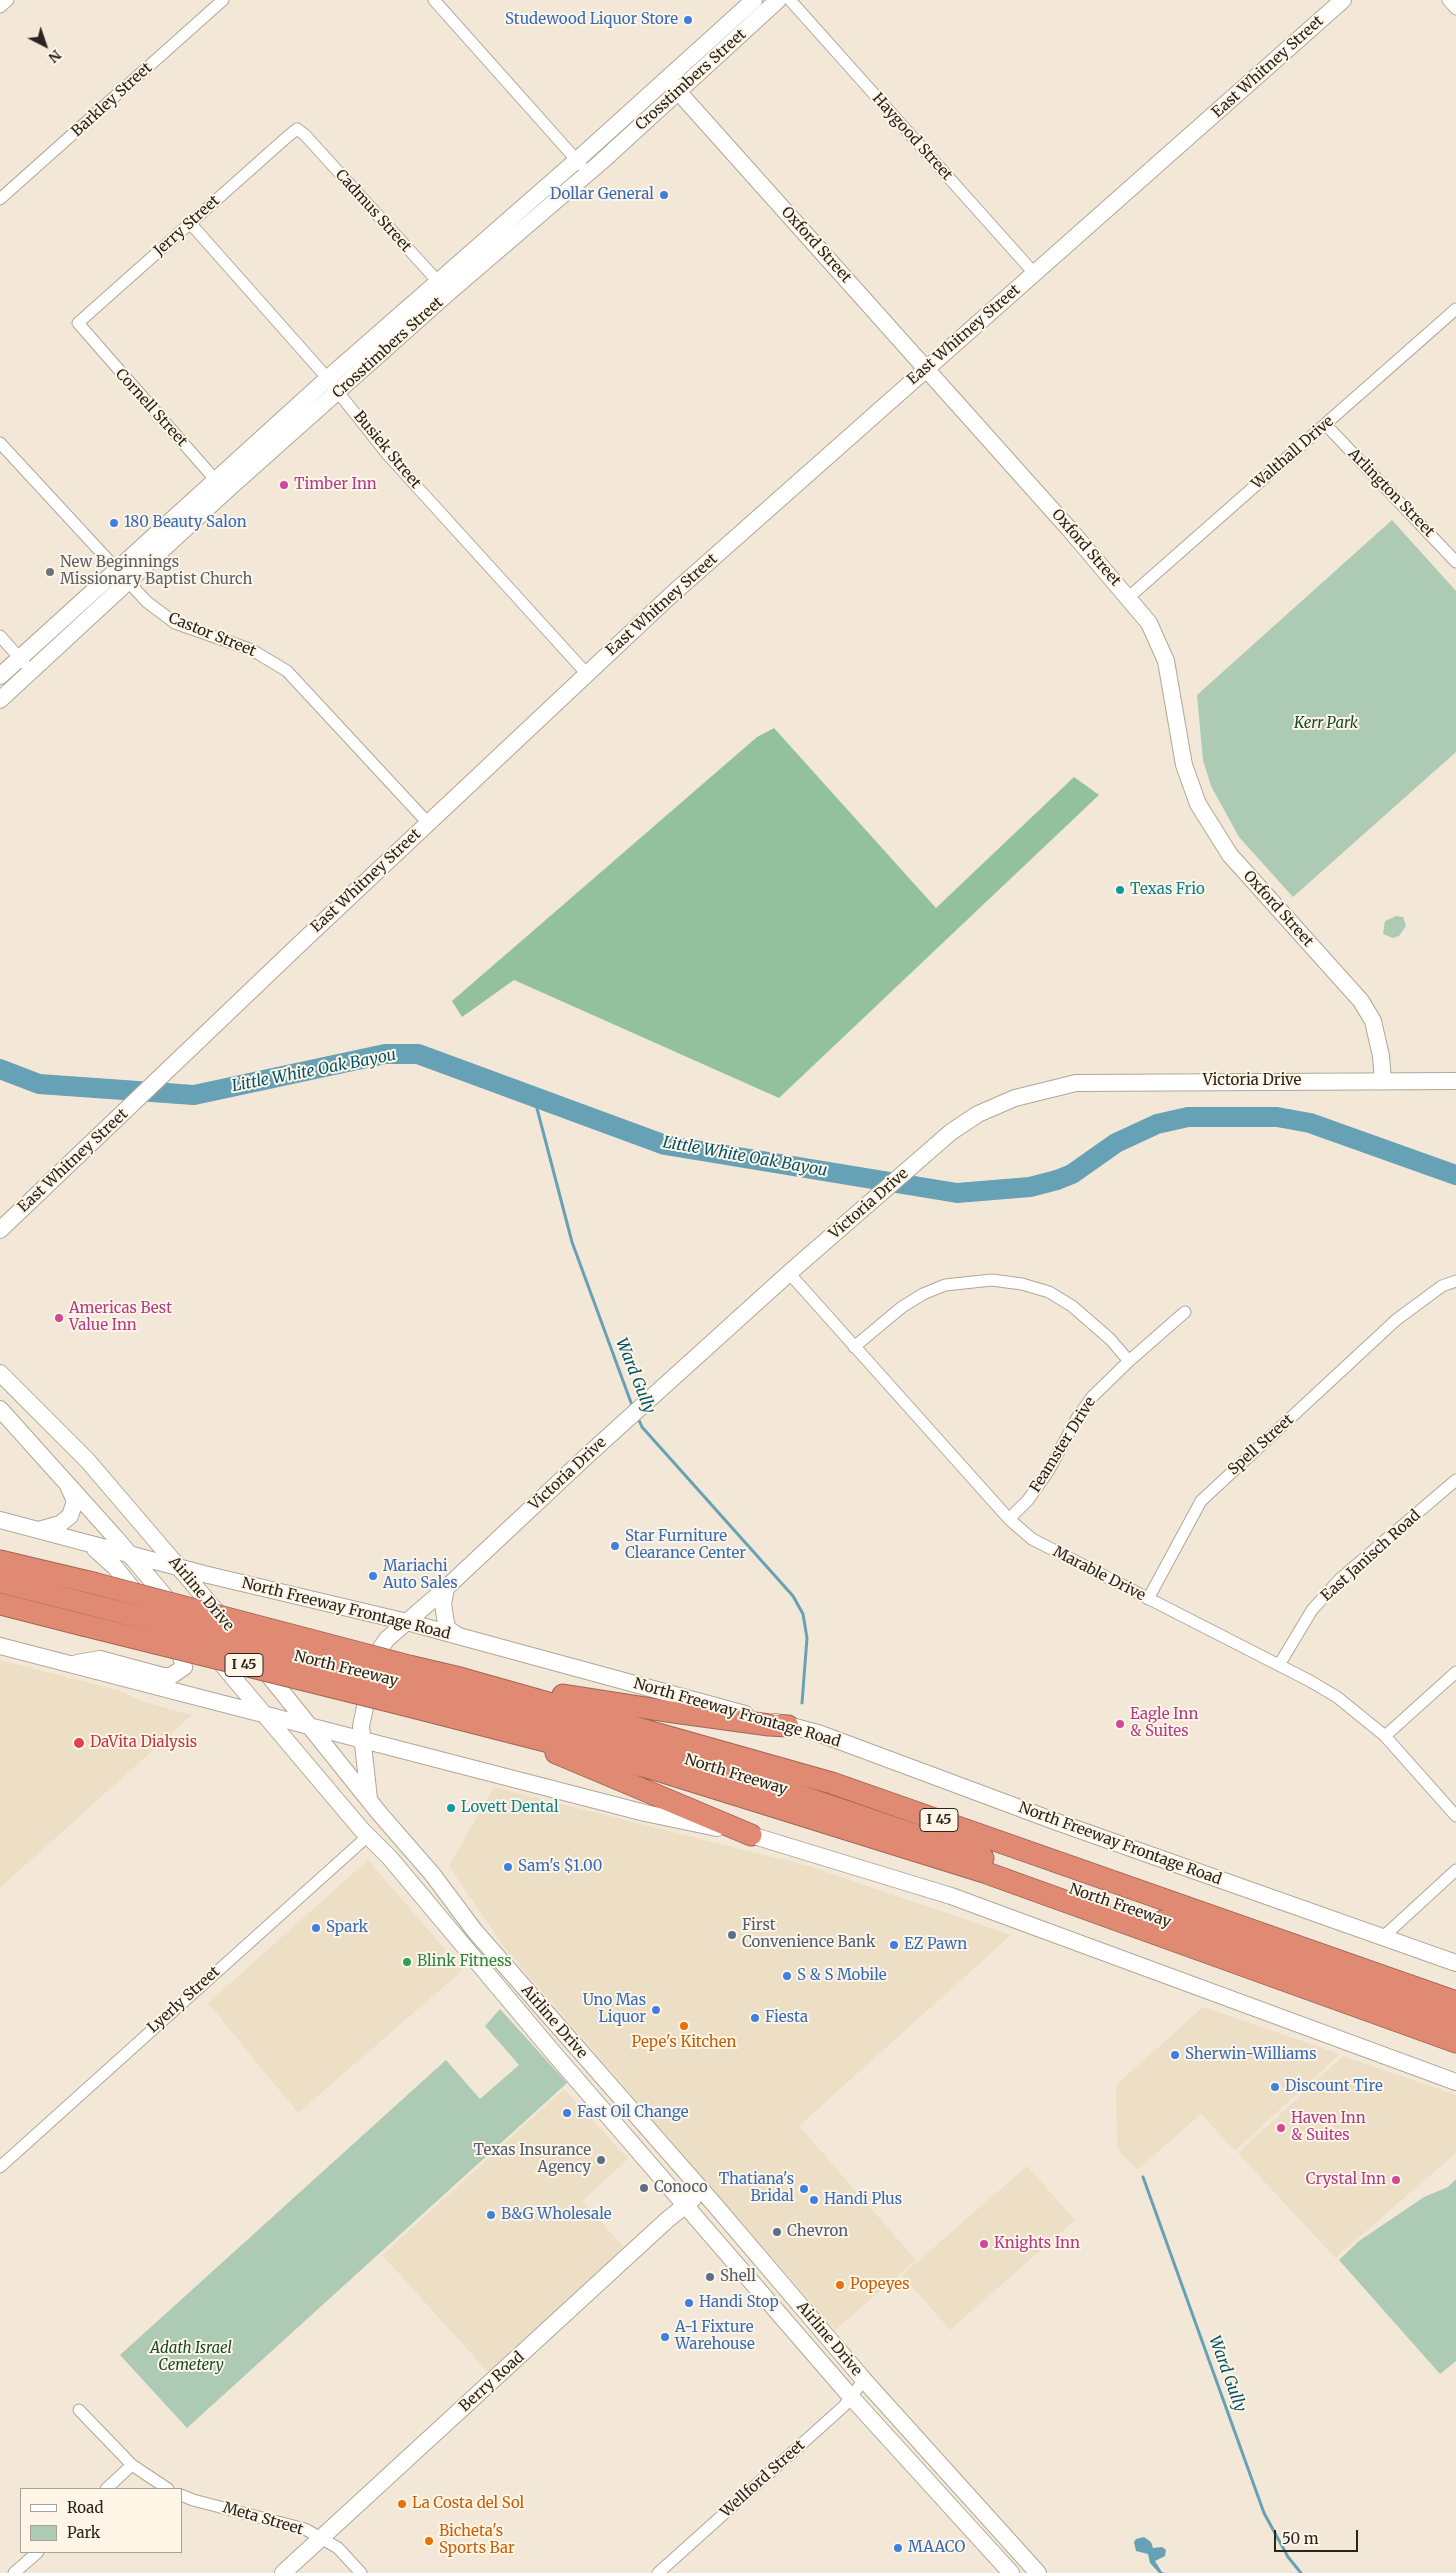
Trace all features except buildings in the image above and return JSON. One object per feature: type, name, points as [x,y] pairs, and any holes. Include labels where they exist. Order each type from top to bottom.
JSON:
[{"type":"highway","name":"North Freeway","points":[[0,1561],[93,1584],[409,1686],[528,1736],[647,1767],[984,1872],[1456,2042]]},
{"type":"highway","name":"North Freeway","points":[[0,1582],[409,1686],[733,1773],[895,1827],[1456,2024]]},
{"type":"highway","name":"North Freeway","points":[[0,1604],[83,1625],[409,1686],[460,1678],[832,1782],[1456,2002]]},
{"type":"highway","points":[[460,1678],[672,1712],[788,1726]]},
{"type":"highway","points":[[528,1736],[564,1758],[751,1834]]},
{"type":"main road","name":"Crosstimbers Street","points":[[221,486],[339,392],[442,287],[577,160],[754,0]]},
{"type":"main road","name":"Crosstimbers Street","points":[[0,676],[122,575],[221,486],[327,379],[589,173],[778,0]]},
{"type":"main road","name":"East Whitney Street","points":[[0,1230],[670,596],[1343,0]]},
{"type":"main road","name":"Oxford Street","points":[[667,78],[927,368],[1129,597],[1149,623],[1166,660],[1184,765],[1198,804],[1230,856],[1361,1001],[1373,1021],[1380,1048],[1383,1081]]},
{"type":"main road","name":"Crosstimbers Street","points":[[0,700],[32,671],[122,575]]},
{"type":"main road","name":"Victoria Drive","points":[[369,1800],[361,1740],[362,1710],[378,1652],[387,1639],[446,1588],[789,1273],[951,1132],[978,1114],[1015,1098],[1076,1083],[1456,1081]]},
{"type":"main road","name":"Airline Drive","points":[[0,1373],[87,1460],[182,1569],[489,1947],[864,2380],[1037,2573]]},
{"type":"main road","name":"Airline Drive","points":[[0,1409],[130,1556],[360,1829],[369,1835],[851,2396],[1011,2573]]},
{"type":"main road","points":[[38,1531],[60,1524],[70,1516],[75,1501],[67,1484]]},
{"type":"main road","name":"North Freeway Frontage Road","points":[[0,1520],[130,1556],[407,1622],[788,1726],[818,1732],[1057,1822],[1456,1963]]},
{"type":"main road","points":[[70,1664],[100,1659],[163,1676],[177,1674],[184,1668],[179,1650],[172,1640],[116,1567],[90,1545]]},
{"type":"main road","points":[[446,1588],[443,1604],[447,1628],[458,1636]]},
{"type":"main road","points":[[0,1646],[645,1813],[751,1834],[951,1896],[1456,2082]]},
{"type":"main road","points":[[367,1780],[372,1762],[381,1752],[392,1748]]},
{"type":"main road","points":[[369,1835],[376,1831],[380,1832],[394,1848],[415,1855]]},
{"type":"main road","points":[[475,1959],[489,1947]]},
{"type":"main road","points":[[583,2086],[599,2073]]},
{"type":"main road","name":"Berry Road","points":[[283,2573],[686,2205],[703,2192]]},
{"type":"main road","points":[[938,2492],[952,2480]]},
{"type":"street","points":[[0,7],[8,0]]},
{"type":"street","name":"Barkley Street","points":[[0,199],[224,0]]},
{"type":"street","points":[[434,0],[589,173]]},
{"type":"street","name":"Haygood Street","points":[[790,0],[1034,274]]},
{"type":"street","points":[[1448,0],[1456,9]]},
{"type":"street","name":"Jerry Street","points":[[78,323],[297,129]]},
{"type":"street","name":"Cadmus Street","points":[[297,129],[442,287]]},
{"type":"street","name":"Busiek Street","points":[[190,223],[339,392],[388,455],[587,674]]},
{"type":"street","name":"Walthall Drive","points":[[1129,597],[1456,309]]},
{"type":"street","name":"Cornell Street","points":[[78,323],[221,486]]},
{"type":"street","name":"Arlington Street","points":[[1326,425],[1456,562]]},
{"type":"street","name":"Castor Street","points":[[0,442],[147,602],[175,622],[252,650],[287,671],[428,823]]},
{"type":"street","points":[[0,636],[32,671]]},
{"type":"street","name":"Marable Drive","points":[[789,1273],[1009,1519],[1032,1539],[1279,1665],[1338,1698],[1385,1736],[1456,1816]]},
{"type":"street","points":[[854,1347],[902,1307],[922,1294],[945,1285],[992,1280],[1022,1284],[1049,1292],[1072,1306],[1110,1339],[1129,1361]]},
{"type":"street","name":"Spell Street","points":[[1148,1599],[1201,1501],[1408,1310],[1442,1286],[1456,1281]]},
{"type":"street","name":"Feamster Drive","points":[[1009,1519],[1028,1500],[1049,1470],[1077,1418],[1092,1397],[1129,1361],[1185,1312]]},
{"type":"street","name":"East Janisch Road","points":[[1279,1665],[1312,1610],[1340,1579],[1456,1480]]},
{"type":"street","points":[[1385,1736],[1456,1672]]},
{"type":"street","name":"Lyerly Street","points":[[0,2167],[369,1835]]},
{"type":"street","points":[[1383,1937],[1456,1870]]},
{"type":"street","name":"Wellford Street","points":[[658,2573],[844,2406],[864,2380]]},
{"type":"street","points":[[79,2410],[132,2465],[166,2488]]},
{"type":"street","points":[[107,2488],[132,2465]]},
{"type":"street","name":"Meta Street","points":[[182,2495],[193,2500],[305,2529],[338,2548],[361,2573]]},
{"type":"street","points":[[14,2573],[37,2553]]},
{"type":"shaded area","points":[[0,1660],[121,1691],[144,1702],[192,1715],[0,1888]]},
{"type":"shaded area","points":[[494,1787],[809,1866],[1011,1935],[799,2126],[916,2260],[835,2330],[503,1946],[449,1866]]},
{"type":"shaded area","points":[[368,1860],[463,1970],[298,2113],[208,2003]]},
{"type":"shaded area","points":[[1203,2007],[1340,2054],[1235,2151],[1201,2114],[1137,2170],[1117,2149],[1116,2085]]},
{"type":"shaded area","points":[[1343,2056],[1456,2095],[1456,2153],[1335,2258],[1238,2153]]},
{"type":"shaded area","points":[[564,2089],[628,2159],[582,2201],[625,2248],[488,2372],[382,2255]]},
{"type":"shaded area","points":[[1027,2166],[1075,2220],[950,2330],[902,2275]]},
{"type":"green space","name":"Kerr Park","points":[[1392,520],[1456,591],[1456,752],[1293,897],[1239,837],[1211,786],[1203,760],[1197,695]]},
{"type":"green space","points":[[774,728],[936,908],[1074,777],[1099,795],[779,1098],[514,980],[462,1017],[452,1001],[757,737]]},
{"type":"green space","points":[[1396,916],[1403,917],[1406,926],[1399,936],[1393,938],[1383,934],[1385,921]]},
{"type":"green space","name":"Adath Israel Cemetery","points":[[500,2009],[567,2083],[187,2428],[120,2355],[446,2060],[480,2099],[519,2065],[485,2026]]},
{"type":"green space","points":[[1456,2179],[1456,2361],[1440,2374],[1339,2260],[1359,2241],[1424,2197],[1448,2187]]},
{"type":"water","points":[[1144,2537],[1151,2542],[1153,2548],[1162,2547],[1166,2550],[1165,2556],[1155,2561],[1162,2572],[1165,2573],[1159,2573],[1150,2563],[1148,2554],[1136,2551],[1134,2542],[1136,2539]]},
{"type":"waterway","name":"Little White Oak Bayou","points":[[0,1069],[39,1084],[194,1095],[385,1054],[418,1054],[665,1145],[957,1193],[1030,1187],[1057,1180],[1072,1174],[1116,1143],[1157,1124],[1188,1117],[1277,1117],[1310,1123],[1456,1175]]},
{"type":"waterway","name":"Ward Gully","points":[[534,1097],[572,1242],[633,1408]]},
{"type":"waterway","name":"Ward Gully","points":[[638,1418],[642,1427],[793,1596],[803,1614],[807,1638],[802,1703]]},
{"type":"waterway","name":"Ward Gully","points":[[1143,2177],[1264,2513],[1288,2557],[1301,2573]]},
{"type":"place","name":"Studewood Liquor Store","points":[[688,20]]},
{"type":"place","name":"Dollar General","points":[[664,195]]},
{"type":"place","name":"Timber Inn","points":[[284,485]]},
{"type":"place","name":"180 Beauty Salon","points":[[114,523]]},
{"type":"place","name":"New Beginnings Missionary Baptist Church","points":[[50,572]]},
{"type":"place","name":"Texas Frio","points":[[1120,890]]},
{"type":"place","name":"Americas Best Value Inn","points":[[59,1318]]},
{"type":"place","name":"Star Furniture Clearance Center","points":[[615,1546]]},
{"type":"place","name":"Mariachi Auto Sales","points":[[373,1576]]},
{"type":"place","name":"Eagle Inn & Suites","points":[[1120,1724]]},
{"type":"place","name":"DaVita Dialysis","points":[[79,1743]]},
{"type":"place","name":"Lovett Dental","points":[[451,1808]]},
{"type":"place","name":"Sam's $1.00","points":[[508,1867]]},
{"type":"place","name":"Spark","points":[[316,1928]]},
{"type":"place","name":"First Convenience Bank","points":[[732,1935]]},
{"type":"place","name":"EZ Pawn","points":[[894,1945]]},
{"type":"place","name":"Blink Fitness","points":[[407,1962]]},
{"type":"place","name":"S & S Mobile","points":[[787,1976]]},
{"type":"place","name":"Uno Mas Liquor","points":[[656,2010]]},
{"type":"place","name":"Fiesta","points":[[755,2018]]},
{"type":"place","name":"Pepe's Kitchen","points":[[684,2026]]},
{"type":"place","name":"Sherwin-Williams","points":[[1175,2055]]},
{"type":"place","name":"Discount Tire","points":[[1275,2087]]},
{"type":"place","name":"Fast Oil Change","points":[[567,2113]]},
{"type":"place","name":"Haven Inn & Suites","points":[[1281,2128]]},
{"type":"place","name":"Texas Insurance Agency","points":[[601,2160]]},
{"type":"place","name":"Crystal Inn","points":[[1396,2180]]},
{"type":"place","name":"Conoco","points":[[644,2188]]},
{"type":"place","name":"Thatiana's Bridal","points":[[804,2189]]},
{"type":"place","name":"Handi Plus","points":[[814,2200]]},
{"type":"place","name":"B&G Wholesale","points":[[491,2215]]},
{"type":"place","name":"Chevron","points":[[777,2232]]},
{"type":"place","name":"Knights Inn","points":[[984,2244]]},
{"type":"place","name":"Shell","points":[[710,2277]]},
{"type":"place","name":"Popeyes","points":[[840,2285]]},
{"type":"place","name":"Handi Stop","points":[[689,2303]]},
{"type":"place","name":"A-1 Fixture Warehouse","points":[[665,2337]]},
{"type":"place","name":"La Costa del Sol","points":[[402,2504]]},
{"type":"place","name":"Bicheta's Sports Bar","points":[[429,2541]]},
{"type":"place","name":"MAACO","points":[[898,2548]]}]
